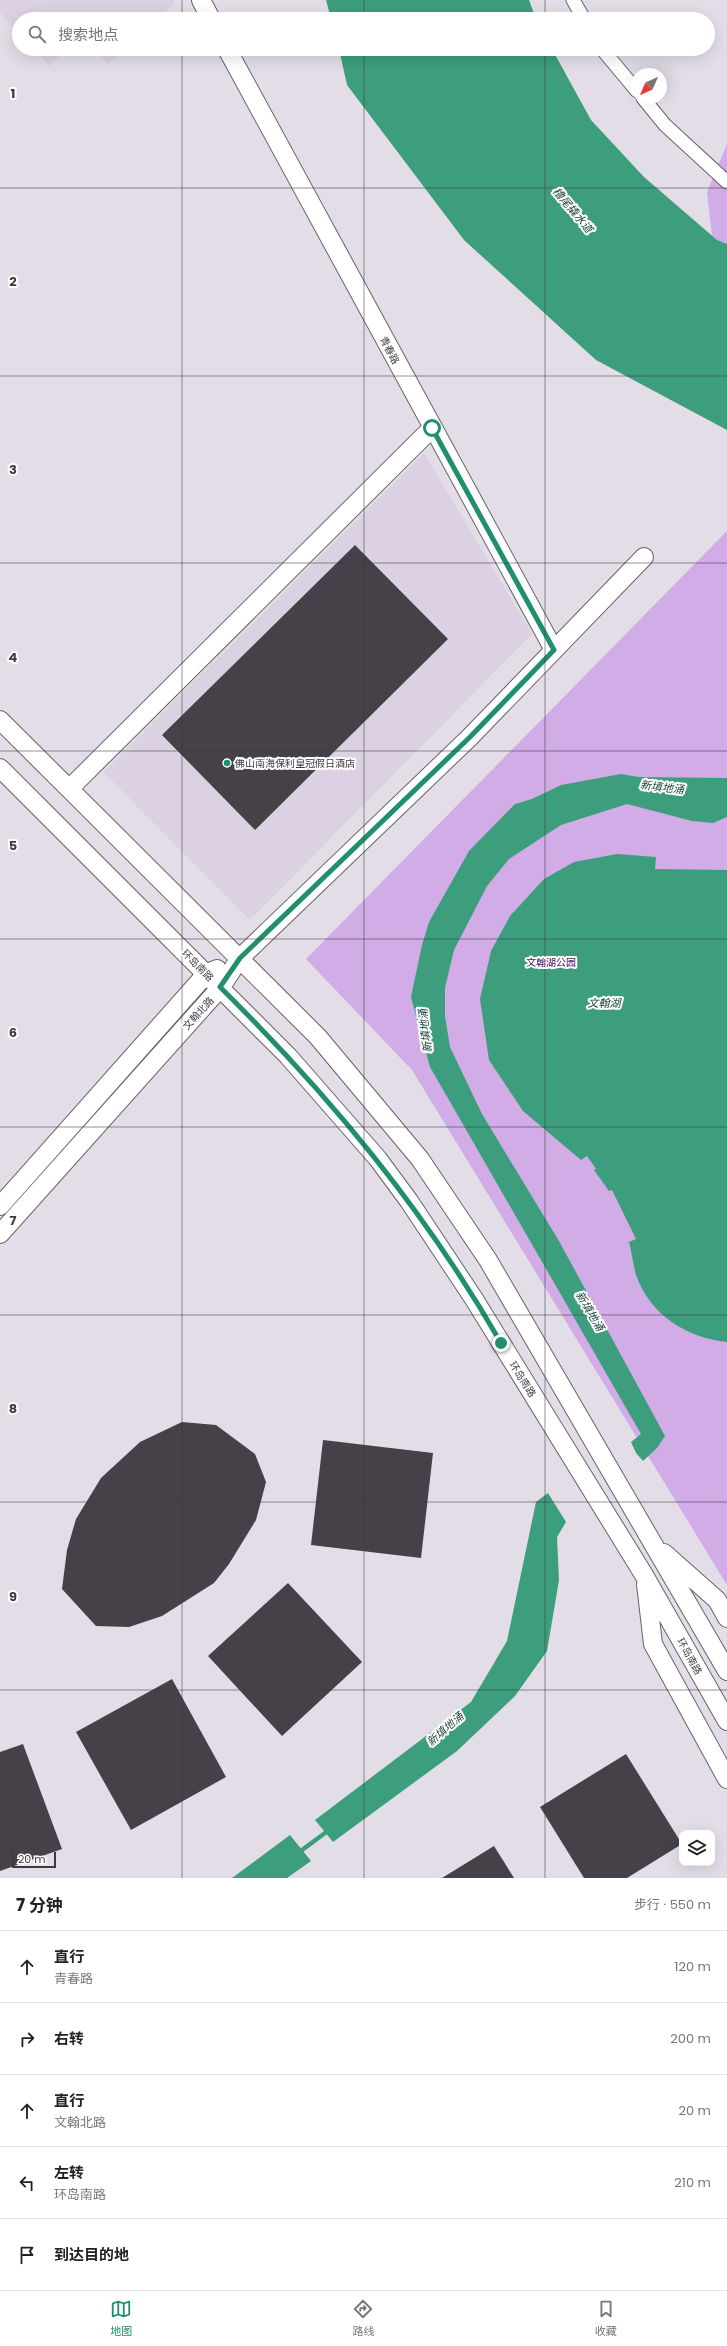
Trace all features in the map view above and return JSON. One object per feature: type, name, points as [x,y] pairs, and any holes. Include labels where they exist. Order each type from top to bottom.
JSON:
[{"type":"main road","points":[[201,0],[207,12]]},
{"type":"main road","name":"青春路","points":[[231,56],[554,650]]},
{"type":"main road","points":[[69,789],[432,428]]},
{"type":"main road","points":[[240,958],[470,737],[644,557]]},
{"type":"main road","points":[[0,720],[318,1037],[420,1159],[488,1260],[727,1671]]},
{"type":"main road","name":"环岛南路","points":[[0,768],[207,973],[288,1056],[378,1159],[409,1201],[470,1293],[644,1575],[727,1721]]},
{"type":"main road","name":"文翰北路","points":[[0,1206],[207,973],[240,958]]},
{"type":"main road","name":"文翰北路","points":[[0,1234],[220,987],[240,958]]},
{"type":"main road","points":[[651,1542],[717,1600],[727,1618]]},
{"type":"main road","points":[[644,1575],[653,1644],[727,1779]]},
{"type":"street","points":[[573,0],[580,12]]},
{"type":"street","points":[[608,56],[631,84]]},
{"type":"street","points":[[648,104],[666,125],[727,182]]},
{"type":"shaded area","points":[[0,0],[173,0],[175,3],[165,12],[12,12],[12,26],[0,13]]},
{"type":"shaded area","points":[[40,56],[60,56],[49,66]]},
{"type":"shaded area","points":[[100,56],[117,56],[108,64]]},
{"type":"shaded area","name":"佛山南海保利皇冠假日酒店","points":[[424,453],[532,634],[250,920],[103,772]]},
{"type":"green space","points":[[727,144],[727,368],[707,192]]},
{"type":"green space","name":"文翰湖公园","points":[[727,531],[727,1585],[412,1070],[306,959]]},
{"type":"water","points":[[326,0],[529,0],[533,12],[329,12]]},
{"type":"water","name":"橹尾撬水道","points":[[341,56],[556,56],[591,120],[644,177],[717,240],[727,244],[727,430],[596,360],[464,240],[347,85]]},
{"type":"water","points":[[621,774],[639,777],[727,778],[727,817],[713,823],[692,821],[627,804],[561,825],[509,859],[487,886],[454,950],[445,988],[445,1016],[450,1047],[482,1114],[559,1241],[665,1436],[657,1448],[643,1461],[636,1453],[631,1442],[641,1434],[430,1067],[411,997],[422,945],[429,922],[469,851],[515,804],[532,799],[561,785]]},
{"type":"water","name":"文翰湖","points":[[617,854],[656,857],[655,869],[727,870],[727,1342],[712,1340],[684,1330],[660,1313],[650,1302],[642,1289],[635,1271],[629,1242],[636,1239],[612,1190],[609,1191],[594,1170],[596,1169],[587,1156],[581,1160],[523,1111],[489,1060],[480,999],[491,951],[510,916],[544,879],[574,862]]},
{"type":"water","points":[[548,1493],[566,1522],[557,1537],[559,1580],[547,1651],[515,1696],[457,1751],[333,1842],[315,1820],[471,1702],[507,1641],[536,1502]]},
{"type":"water","points":[[290,1835],[311,1861],[287,1878],[232,1878]]},
{"type":"building","points":[[355,545],[448,639],[255,830],[162,735]]},
{"type":"building","points":[[182,1422],[216,1425],[255,1454],[266,1482],[256,1520],[229,1564],[214,1583],[162,1616],[129,1627],[96,1626],[62,1589],[67,1550],[76,1519],[101,1478],[140,1442]]},
{"type":"building","points":[[323,1440],[433,1453],[421,1558],[311,1545]]},
{"type":"building","points":[[288,1583],[362,1662],[282,1736],[208,1656]]},
{"type":"building","points":[[172,1679],[226,1777],[131,1830],[76,1732]]},
{"type":"building","points":[[23,1744],[62,1849],[0,1871],[0,1752]]},
{"type":"building","points":[[626,1754],[679,1839],[679,1846],[627,1878],[584,1878],[540,1807]]},
{"type":"building","points":[[494,1846],[514,1878],[442,1878]]},
{"type":"waterway","name":"新填地涌","points":[[298,1853],[329,1830]]},
{"type":"place","name":"佛山南海保利皇冠假日酒店","points":[[227,763]]},
{"type":"route","points":[[432,428],[554,650],[470,737],[240,958],[220,987],[288,1056],[378,1159],[446,1255],[501,1343]]}]
